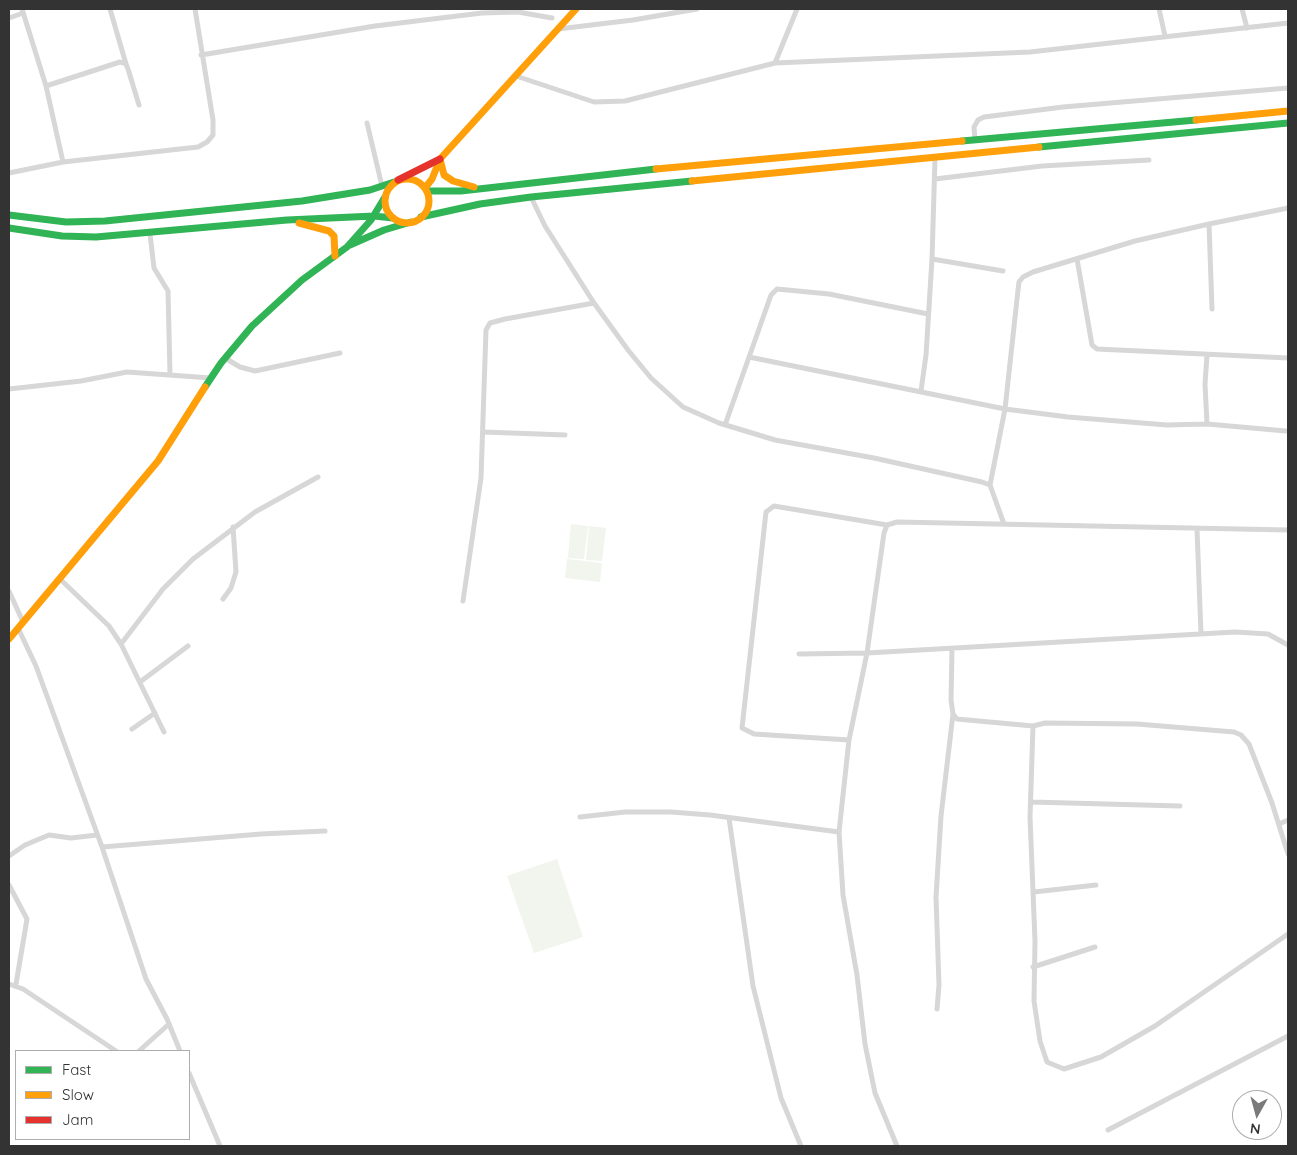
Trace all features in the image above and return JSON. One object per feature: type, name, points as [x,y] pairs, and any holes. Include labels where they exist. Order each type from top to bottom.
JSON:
[{"type":"main road","points":[[421,218],[428,207],[426,189],[440,159],[576,9]]},
{"type":"main road","points":[[9,639],[158,461],[194,408],[211,378],[252,326],[302,280],[347,246],[374,216],[386,192],[396,181],[415,180],[426,189],[461,191],[1288,111]]},
{"type":"main road","points":[[347,246],[384,230],[421,218],[480,204],[531,197],[1288,123]]},
{"type":"main road","points":[[9,215],[66,222],[122,219],[302,202],[382,186],[440,159]]},
{"type":"main road","points":[[440,159],[444,175],[453,181],[479,188]]},
{"type":"main road","points":[[385,197],[386,209],[393,218],[400,222],[411,222]]},
{"type":"main road","points":[[9,228],[62,236],[123,235],[287,220],[374,216],[393,218]]},
{"type":"main road","points":[[122,219],[123,235]]},
{"type":"main road","points":[[287,220],[329,231],[334,236],[335,256]]},
{"type":"street","points":[[110,9],[139,105]]},
{"type":"street","points":[[9,173],[63,162],[198,147],[207,142],[213,134],[213,120],[201,55],[200,30],[195,9]]},
{"type":"street","points":[[558,29],[633,20],[697,9]]},
{"type":"street","points":[[775,63],[797,9]]},
{"type":"street","points":[[1159,9],[1165,36]]},
{"type":"street","points":[[1242,9],[1247,28]]},
{"type":"street","points":[[9,18],[23,11],[46,86],[63,162]]},
{"type":"street","points":[[201,55],[348,30],[482,13],[518,12],[552,18]]},
{"type":"street","points":[[516,76],[594,102],[611,102],[625,101],[775,63],[1030,52],[1288,23]]},
{"type":"street","points":[[46,86],[117,61],[126,64]]},
{"type":"street","points":[[975,140],[974,127],[978,120],[984,117],[1063,107],[1288,88]]},
{"type":"street","points":[[368,123],[382,186]]},
{"type":"street","points":[[921,391],[932,259],[935,158]]},
{"type":"street","points":[[935,179],[1042,166],[1149,160]]},
{"type":"street","points":[[531,197],[545,226],[594,303],[628,350],[668,394],[683,407],[725,426],[775,440],[874,458],[990,485]]},
{"type":"street","points":[[1004,524],[990,485],[1006,409],[1020,282],[1033,272],[1135,242],[1208,224],[1288,208]]},
{"type":"street","points":[[1208,224],[1212,309]]},
{"type":"street","points":[[150,234],[154,268],[168,291],[170,374]]},
{"type":"street","points":[[932,259],[1003,271]]},
{"type":"street","points":[[1077,259],[1092,345],[1097,349],[1288,358]]},
{"type":"street","points":[[725,426],[772,295],[777,289],[830,294],[928,314]]},
{"type":"street","points":[[463,601],[481,478],[486,330],[490,324],[594,303]]},
{"type":"street","points":[[225,358],[240,367],[255,371],[340,353]]},
{"type":"street","points":[[1207,355],[1205,384],[1207,424]]},
{"type":"street","points":[[750,357],[1006,409],[1068,417],[1167,425],[1207,424],[1286,432]]},
{"type":"street","points":[[9,389],[81,381],[127,372],[211,378]]},
{"type":"street","points":[[484,432],[565,435]]},
{"type":"street","points":[[121,644],[162,588],[193,559],[255,512],[318,477]]},
{"type":"street","points":[[849,740],[754,734],[742,728],[766,512],[774,506],[887,525],[897,522],[1288,530]]},
{"type":"street","points":[[887,525],[884,533],[867,653],[849,740],[838,832],[843,895],[857,975],[865,1044],[875,1093],[897,1146]]},
{"type":"street","points":[[223,599],[231,588],[236,572],[234,527]]},
{"type":"street","points":[[1197,529],[1202,634]]},
{"type":"street","points":[[60,579],[91,606],[109,626],[121,644],[164,732]]},
{"type":"street","points":[[9,591],[102,847],[146,978],[180,1050]]},
{"type":"street","points":[[799,654],[952,649],[1235,632],[1268,634],[1288,645]]},
{"type":"street","points":[[140,682],[188,646]]},
{"type":"street","points":[[937,1009],[939,985],[936,897],[941,816],[953,714],[952,649]]},
{"type":"street","points":[[132,729],[155,713]]},
{"type":"street","points":[[953,714],[957,719],[1032,726],[1045,723],[1137,724],[1234,732],[1241,735],[1248,744],[1279,824],[1288,854]]},
{"type":"street","points":[[1032,726],[1030,802],[1034,892],[1034,1001],[1040,1041],[1047,1062],[1064,1069],[1101,1057],[1155,1026],[1288,934]]},
{"type":"street","points":[[1030,802],[1180,806]]},
{"type":"street","points":[[580,817],[656,812],[729,818],[838,832]]},
{"type":"street","points":[[729,818],[753,986],[781,1098],[801,1146]]},
{"type":"street","points":[[1279,824],[1288,820]]},
{"type":"street","points":[[102,847],[261,834],[325,831]]},
{"type":"street","points":[[9,856],[25,845],[49,835],[71,838],[97,835]]},
{"type":"street","points":[[9,885],[27,919],[16,984]]},
{"type":"street","points":[[1034,892],[1096,885]]},
{"type":"street","points":[[1033,967],[1094,947]]},
{"type":"street","points":[[9,984],[16,984],[115,1050]]},
{"type":"street","points":[[140,1050],[169,1024]]},
{"type":"street","points":[[1108,1130],[1288,1036]]},
{"type":"street","points":[[190,1074],[220,1146]]},
{"type":"shaded area","points":[[571,524],[588,526],[584,559],[568,558]]},
{"type":"shaded area","points":[[589,526],[606,528],[602,561],[586,560]]},
{"type":"shaded area","points":[[567,559],[602,563],[600,582],[565,578]]},
{"type":"shaded area","points":[[557,859],[583,937],[534,953],[507,876]]},
{"type":"traffic: fast","points":[[962,141],[1196,120]]},
{"type":"traffic: fast","points":[[1039,147],[1288,123]]},
{"type":"traffic: fast","points":[[427,191],[461,191],[656,169]]},
{"type":"traffic: fast","points":[[421,217],[480,204],[531,197],[692,181]]},
{"type":"traffic: fast","points":[[9,215],[66,222],[105,221],[302,201],[370,190],[394,182]]},
{"type":"traffic: fast","points":[[205,387],[221,363],[252,326],[302,280],[347,247],[371,220],[385,197]]},
{"type":"traffic: fast","points":[[9,228],[62,236],[96,237],[287,220],[374,216],[393,218]]},
{"type":"traffic: fast","points":[[350,245],[384,230],[411,222]]},
{"type":"traffic: slow","points":[[425,188],[432,179],[440,159],[576,9]]},
{"type":"traffic: slow","points":[[1196,120],[1288,111]]},
{"type":"traffic: slow","points":[[656,169],[962,141]]},
{"type":"traffic: slow","points":[[692,181],[1039,147]]},
{"type":"traffic: slow","points":[[440,159],[444,175],[453,181],[474,187]]},
{"type":"traffic: slow","points":[[403,179],[411,179],[423,185],[429,201],[423,217],[411,223],[403,223],[391,217],[385,205],[385,197],[391,185],[403,179]]},
{"type":"traffic: slow","points":[[299,223],[329,231],[334,236],[335,256]]},
{"type":"traffic: slow","points":[[9,639],[158,461],[205,387]]},
{"type":"traffic: jam","points":[[398,180],[440,159]]}]
